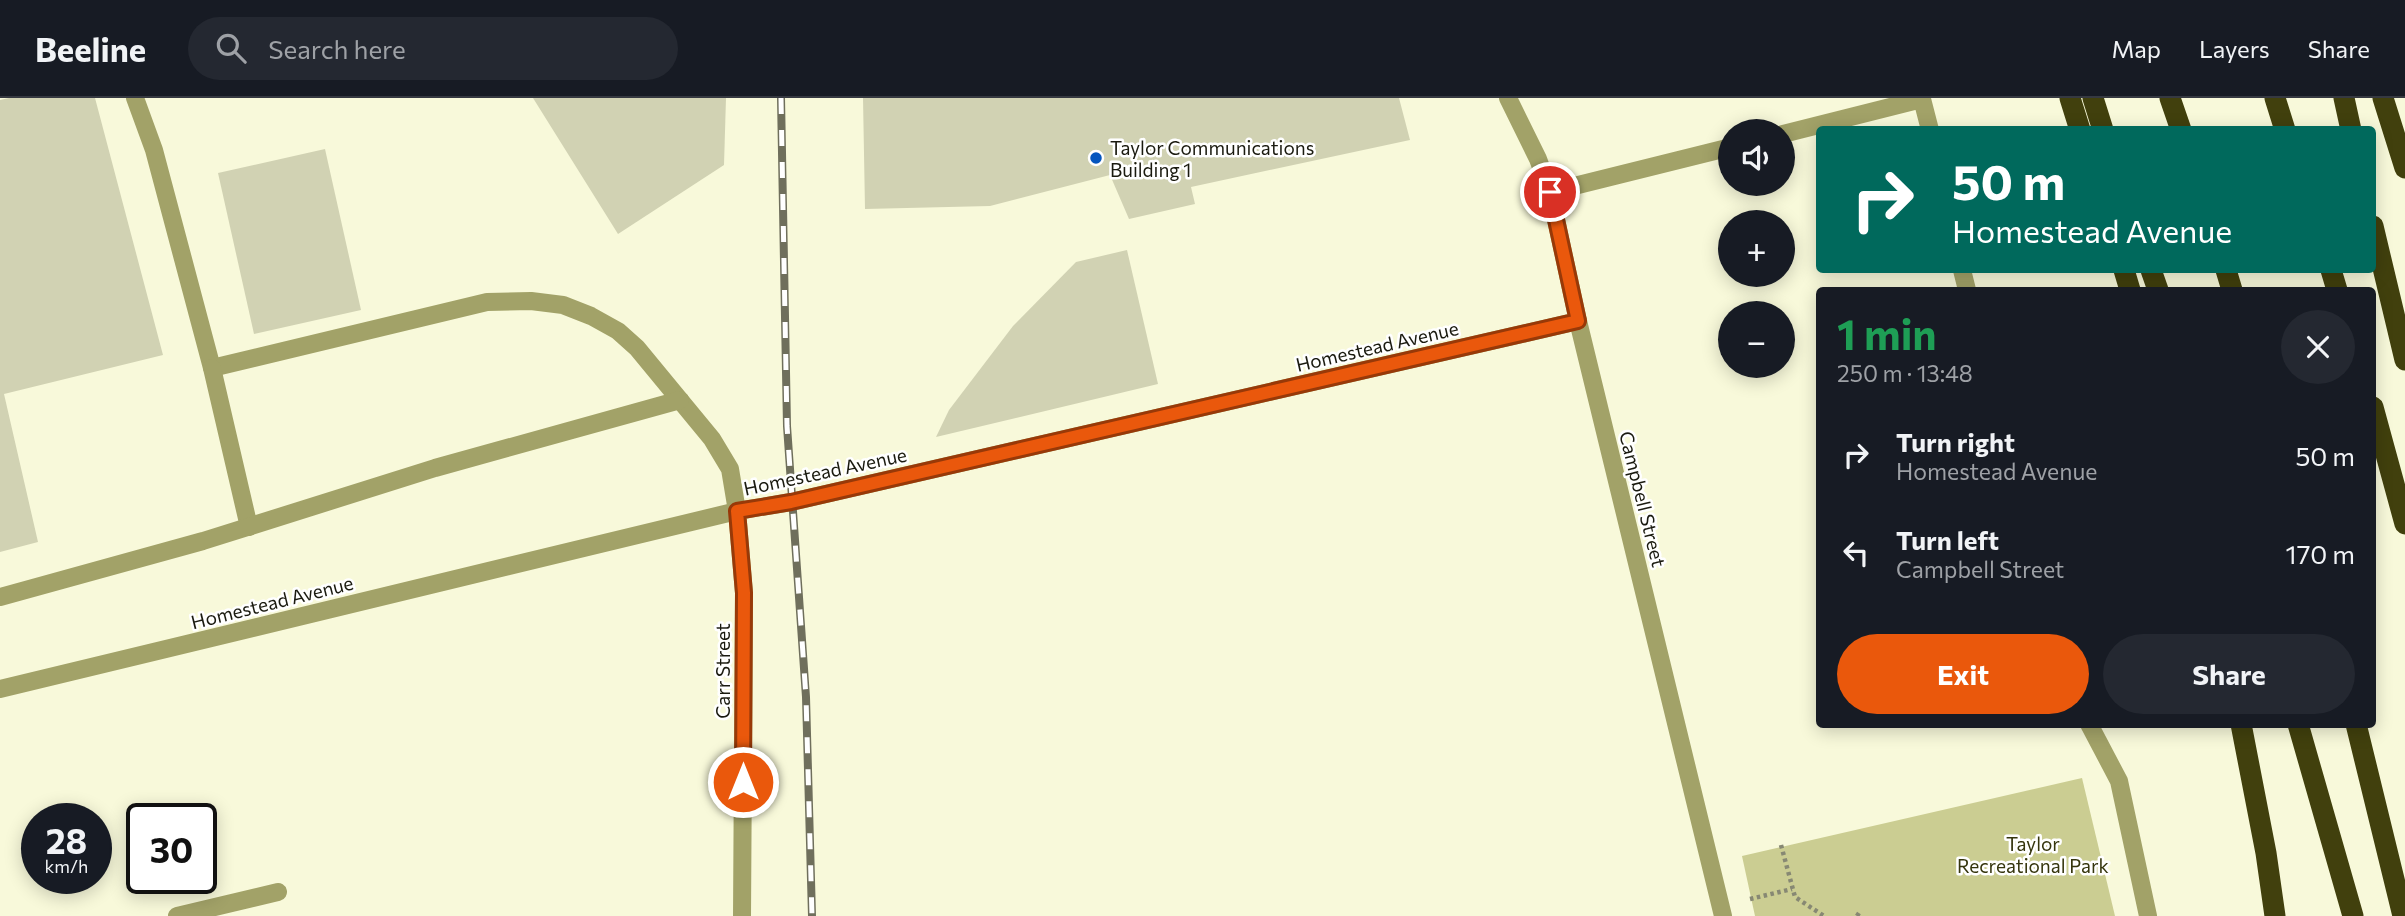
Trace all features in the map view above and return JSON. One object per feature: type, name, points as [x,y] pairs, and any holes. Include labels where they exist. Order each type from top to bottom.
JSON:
[{"type":"highway","points":[[2070,98],[2079,126]]},
{"type":"highway","points":[[2093,98],[2102,126]]},
{"type":"highway","points":[[2170,98],[2180,126]]},
{"type":"highway","points":[[2275,98],[2285,126]]},
{"type":"highway","points":[[2344,98],[2350,126]]},
{"type":"highway","points":[[2383,98],[2405,168]]},
{"type":"highway","points":[[2376,239],[2405,360]]},
{"type":"highway","points":[[2376,418],[2405,524]]},
{"type":"highway","points":[[2242,728],[2266,853],[2274,916]]},
{"type":"highway","points":[[2299,728],[2353,916]]},
{"type":"highway","points":[[2357,728],[2403,916]]},
{"type":"street","points":[[135,98],[154,150],[212,368],[249,527]]},
{"type":"street","name":"Campbell Street","points":[[1508,98],[1538,159],[1550,192],[1578,321],[1723,916]]},
{"type":"street","points":[[1795,131],[1922,99],[1929,126]]},
{"type":"street","points":[[1550,192],[1718,150]]},
{"type":"street","name":"Carr Street","points":[[212,368],[487,302],[531,300],[563,305],[618,331],[637,348],[712,439],[730,469],[737,511],[744,593],[742,916]]},
{"type":"street","name":"Homestead Avenue","points":[[0,689],[737,511],[791,502],[1578,321]]},
{"type":"street","points":[[0,597],[249,527],[435,468],[680,400]]},
{"type":"street","points":[[2091,728],[2119,781],[2148,916]]},
{"type":"street","points":[[177,916],[278,892]]},
{"type":"path","points":[[1781,845],[1795,897],[1824,916]]},
{"type":"path","points":[[1750,899],[1792,889]]},
{"type":"green space","name":"Taylor Recreational Park","points":[[2082,778],[2115,916],[1755,916],[1742,856]]},
{"type":"building","points":[[95,98],[163,355],[4,394],[38,542],[0,552],[0,100]]},
{"type":"building","points":[[533,98],[726,98],[724,165],[618,234]]},
{"type":"building","name":"Taylor Communications Building 1","points":[[863,98],[1399,98],[1410,140],[1191,187],[1195,204],[1129,219],[1110,175],[990,206],[865,209]]},
{"type":"building","points":[[325,149],[361,310],[254,334],[218,173]]},
{"type":"building","points":[[1127,250],[1158,384],[936,437],[949,410],[1013,326],[1076,262]]},
{"type":"railway","points":[[781,98],[787,426],[806,697],[812,916]]},
{"type":"place","name":"Taylor Communications Building 1","points":[[1096,158]]},
{"type":"route","points":[[743,782],[744,593],[737,511],[791,502],[1578,321],[1550,192]]}]
